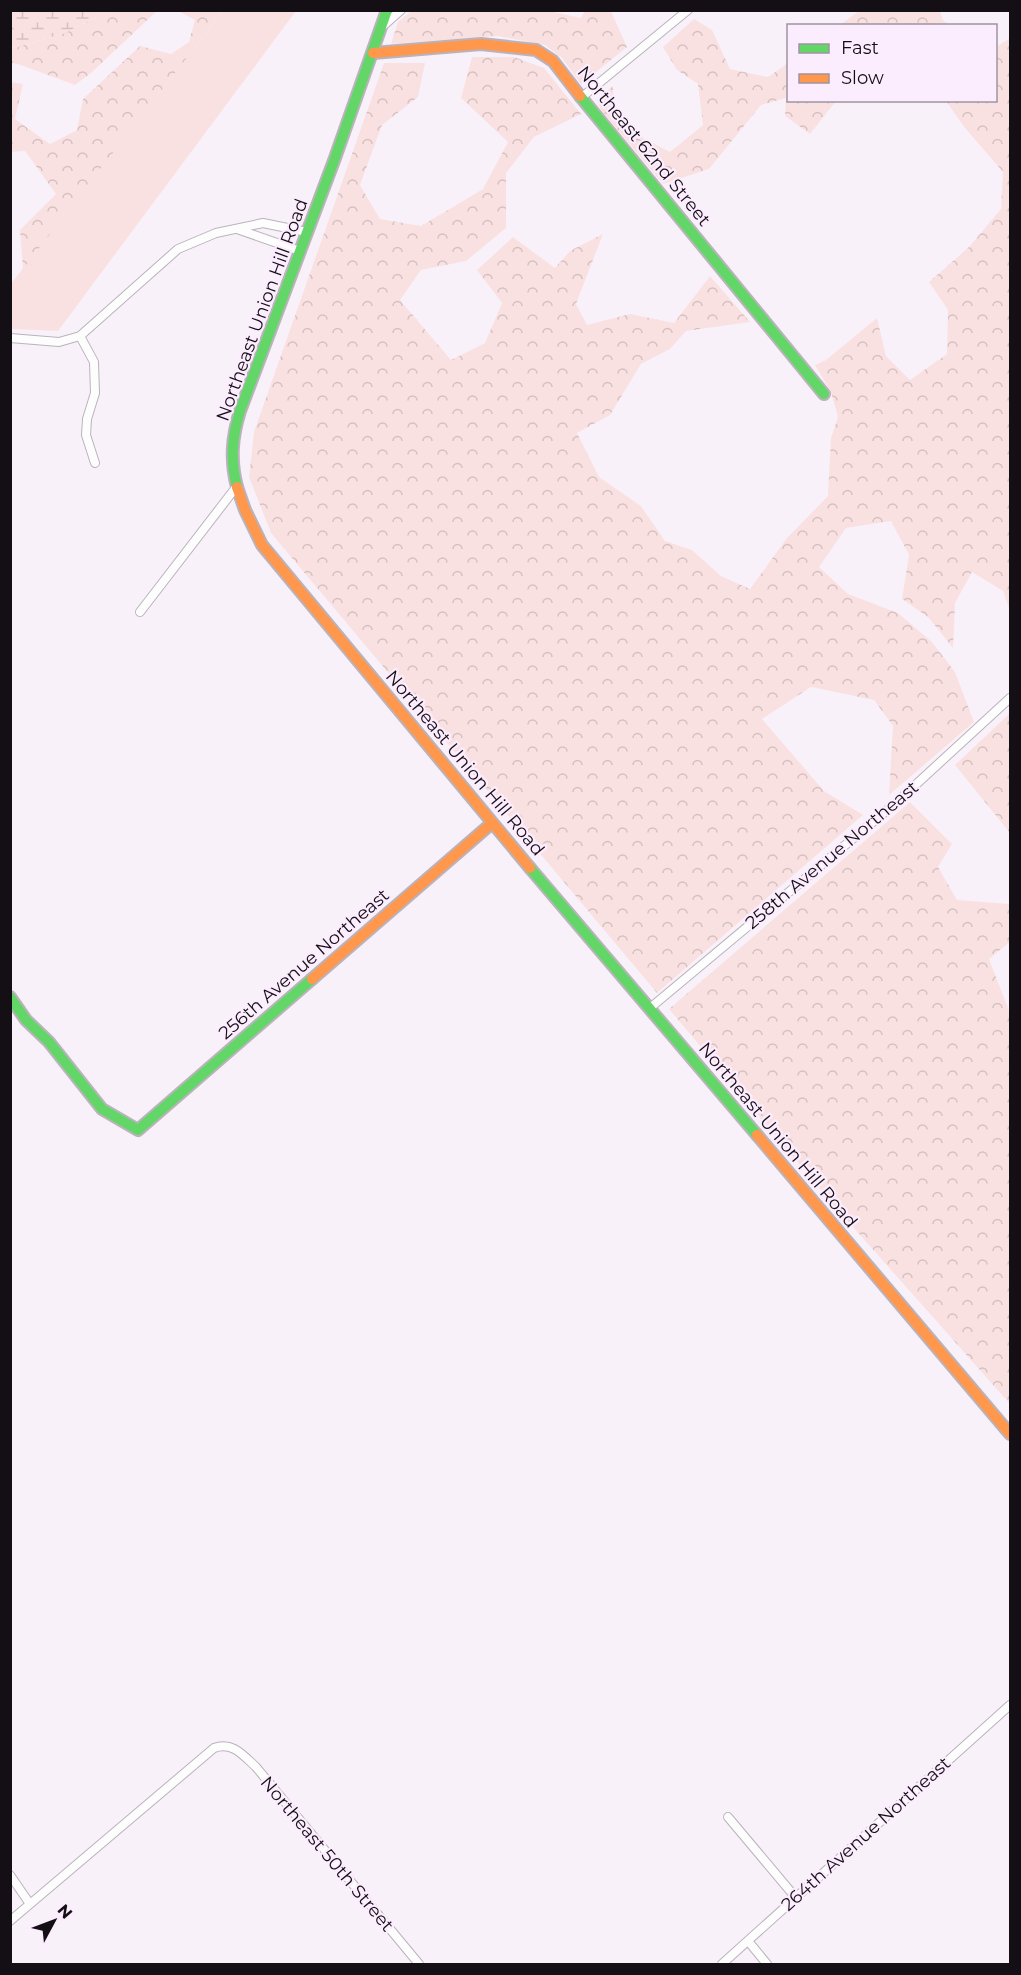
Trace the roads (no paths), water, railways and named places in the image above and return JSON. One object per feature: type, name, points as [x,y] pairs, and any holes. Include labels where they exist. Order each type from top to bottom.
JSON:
[{"type":"street","name":"Northeast Union Hill Road","points":[[387,10],[238,418],[232,446],[233,463],[237,486],[246,513],[262,545],[492,823],[1011,1434]]},
{"type":"street","points":[[382,27],[401,10]]},
{"type":"street","points":[[582,96],[688,10]]},
{"type":"street","name":"Northeast 62nd Street","points":[[373,53],[481,44],[536,50],[553,61],[561,68],[618,144],[824,394]]},
{"type":"street","points":[[10,338],[59,342],[80,336],[178,249],[216,233],[263,223],[307,232]]},
{"type":"street","points":[[236,229],[300,251]]},
{"type":"street","points":[[80,336],[94,362],[95,393],[87,419],[86,435],[95,464]]},
{"type":"street","points":[[140,612],[237,486]]},
{"type":"street","name":"258th Avenue Northeast","points":[[650,1008],[898,801],[1011,698]]},
{"type":"street","name":"256th Avenue Northeast","points":[[10,997],[26,1020],[49,1042],[102,1109],[138,1130],[492,823]]},
{"type":"street","name":"264th Avenue Northeast","points":[[723,1965],[1011,1705]]},
{"type":"street","name":"Northeast 50th Street","points":[[30,1904],[214,1748],[232,1746],[256,1767],[419,1965]]},
{"type":"street","points":[[728,1817],[796,1898]]},
{"type":"street","points":[[10,1875],[30,1904],[10,1921]]},
{"type":"street","points":[[748,1941],[767,1965]]}]
